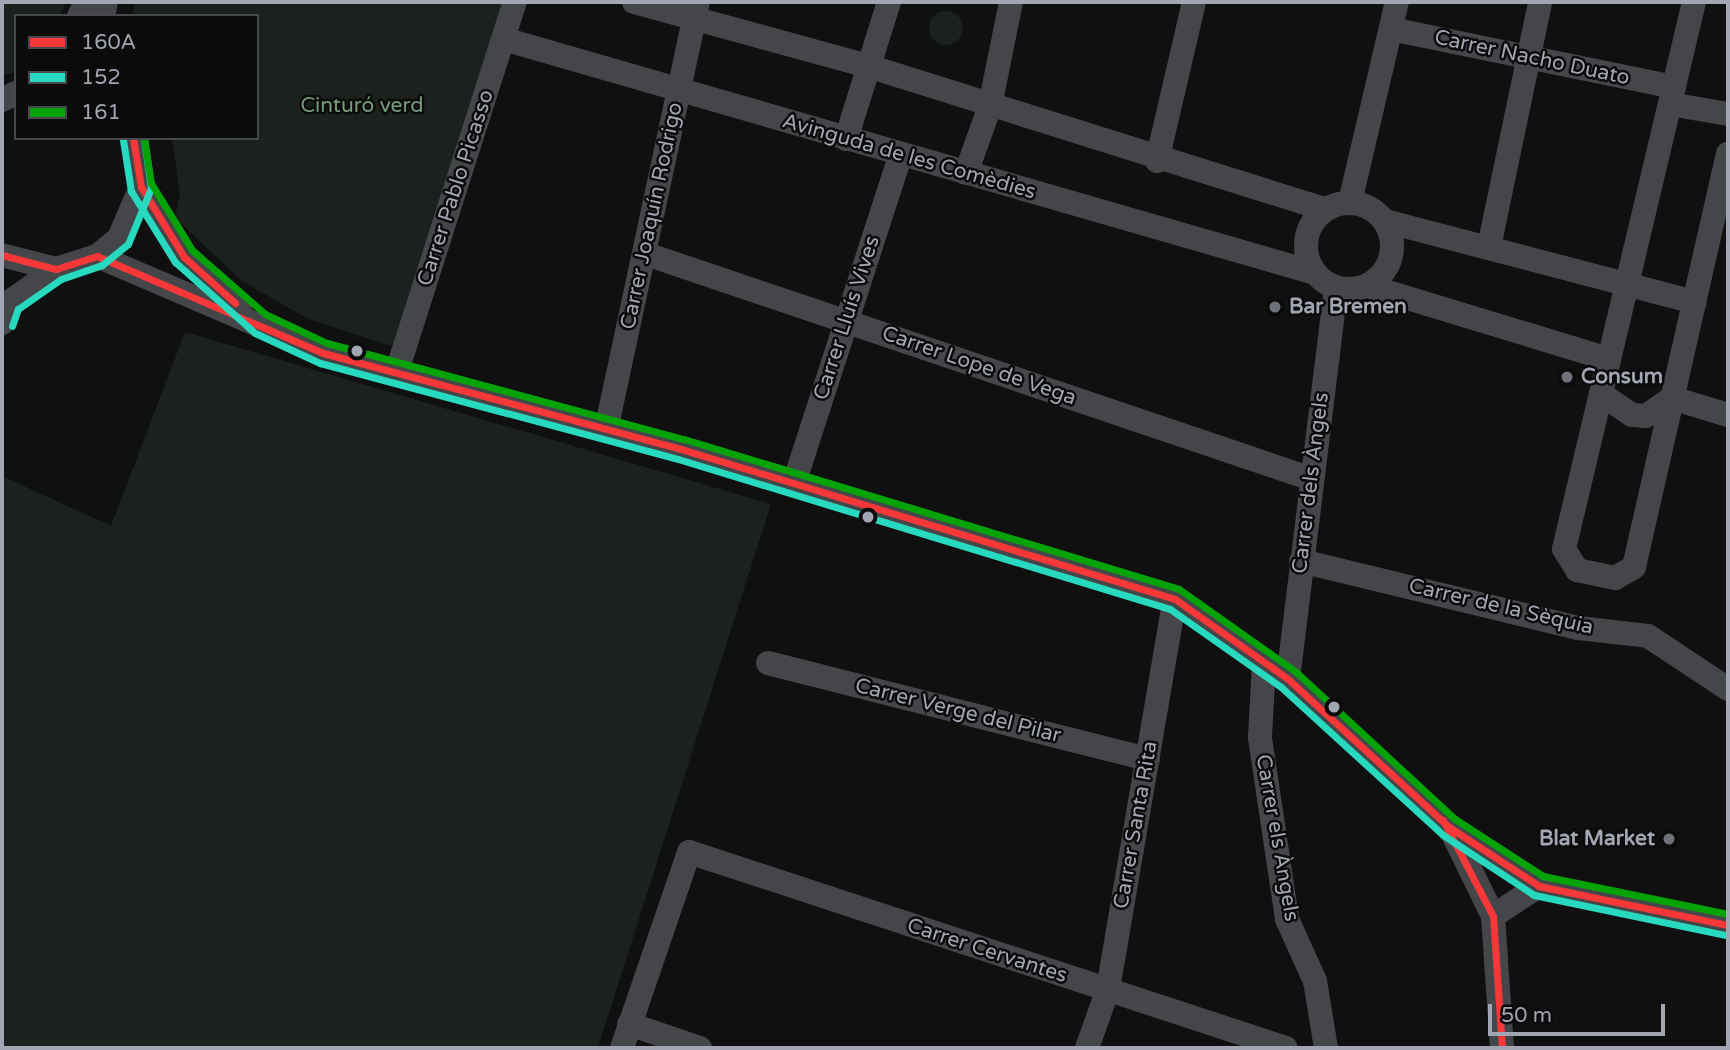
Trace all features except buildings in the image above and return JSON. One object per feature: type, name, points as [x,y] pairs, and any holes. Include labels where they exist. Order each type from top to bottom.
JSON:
[{"type":"street","name":"Carrer Pablo Picasso","points":[[396,374],[515,2]]},
{"type":"street","points":[[634,2],[696,10],[1157,161],[1325,209],[1350,202],[1389,222],[1695,302]]},
{"type":"street","points":[[846,138],[889,2]]},
{"type":"street","points":[[966,173],[990,106],[1011,2]]},
{"type":"street","points":[[1157,161],[1194,2]]},
{"type":"street","points":[[1350,202],[1397,2]]},
{"type":"street","points":[[1489,247],[1541,2]]},
{"type":"street","points":[[1694,2],[1564,549],[1577,570],[1615,578],[1634,567],[1728,154]]},
{"type":"street","name":"Carrer Joaquín Rodrigo","points":[[606,430],[646,254],[696,10]]},
{"type":"street","name":"Carrer Nacho Duato","points":[[1391,29],[1529,58],[1672,96],[1728,114]]},
{"type":"street","name":"Avinguda de les Comèdies","points":[[504,38],[1315,273]]},
{"type":"street","points":[[133,140],[141,187],[184,257],[259,323]]},
{"type":"street","name":"Carrer Lluís Vives","points":[[794,484],[901,154]]},
{"type":"street","points":[[2,323],[9,302],[56,269],[97,256],[129,222],[141,187]]},
{"type":"street","points":[[1325,209],[1308,234],[1306,254],[1315,273],[1336,288],[1368,286],[1609,359]]},
{"type":"street","points":[[1368,286],[1382,277],[1389,258],[1389,222]]},
{"type":"street","name":"Carrer Lope de Vega","points":[[646,254],[1312,480]]},
{"type":"street","points":[[2,255],[56,269]]},
{"type":"street","points":[[97,256],[294,340],[396,374],[794,484],[1175,599],[1288,679],[1450,827],[1539,886],[1728,925]]},
{"type":"street","name":"Carrer dels Àngels","points":[[1288,679],[1336,288]]},
{"type":"street","points":[[1601,394],[1632,415],[1646,416],[1672,398]]},
{"type":"street","points":[[1672,398],[1728,415]]},
{"type":"street","name":"Carrer de la Sèquia","points":[[1301,561],[1579,628],[1648,636],[1728,689]]},
{"type":"street","name":"Carrer Santa Rita","points":[[1087,1048],[1108,989],[1175,599]]},
{"type":"street","name":"Carrer Verge del Pilar","points":[[768,663],[1147,758]]},
{"type":"street","name":"Carrer els Àngels","points":[[1264,663],[1260,738],[1282,855],[1287,919],[1315,981],[1326,1048]]},
{"type":"street","points":[[1450,827],[1493,916],[1502,1048]]},
{"type":"street","name":"Carrer Cervantes","points":[[629,1024],[689,852],[1286,1048]]},
{"type":"street","points":[[1493,916],[1539,886]]},
{"type":"street","points":[[622,1048],[629,1024],[700,1048]]},
{"type":"green space","points":[[2,2],[66,2],[61,14],[14,14],[14,73],[2,76]]},
{"type":"green space","name":"Cinturó verd","points":[[136,2],[502,2],[392,346],[308,319],[242,281],[175,218],[180,194],[172,140],[259,140],[259,14],[133,14]]},
{"type":"green space","points":[[946,11],[958,16],[963,28],[958,40],[946,45],[934,40],[929,28],[934,16]]},
{"type":"green space","points":[[185,332],[771,504],[598,1048],[2,1048],[2,476],[111,526]]},
{"type":"transit line","name":"152","points":[[123,140],[131,191],[175,262],[255,333],[320,363],[678,459],[1170,609],[1281,687],[1443,835],[1534,895],[1726,935]]},
{"type":"transit line","name":"160A","points":[[133,140],[141,187],[184,257],[235,303]]},
{"type":"transit line","name":"152","points":[[12,326],[18,309],[61,279],[102,265],[128,244],[151,188],[144,140]]},
{"type":"transit line","name":"161","points":[[144,140],[151,183],[192,250],[265,314],[327,343],[684,439],[1179,589],[1295,671],[1455,819],[1543,876],[1728,914]]},
{"type":"transit line","name":"160A","points":[[2,255],[56,269],[97,256],[323,353],[681,449],[1175,599],[1288,679],[1449,827],[1539,886],[1728,925]]},
{"type":"transit line","name":"160A","points":[[1443,820],[1493,916],[1502,1048]]},
{"type":"place","name":"Bar Bremen","points":[[1275,307]]},
{"type":"place","name":"Consum","points":[[1567,377]]},
{"type":"place","name":"Blat Market","points":[[1669,839]]}]
